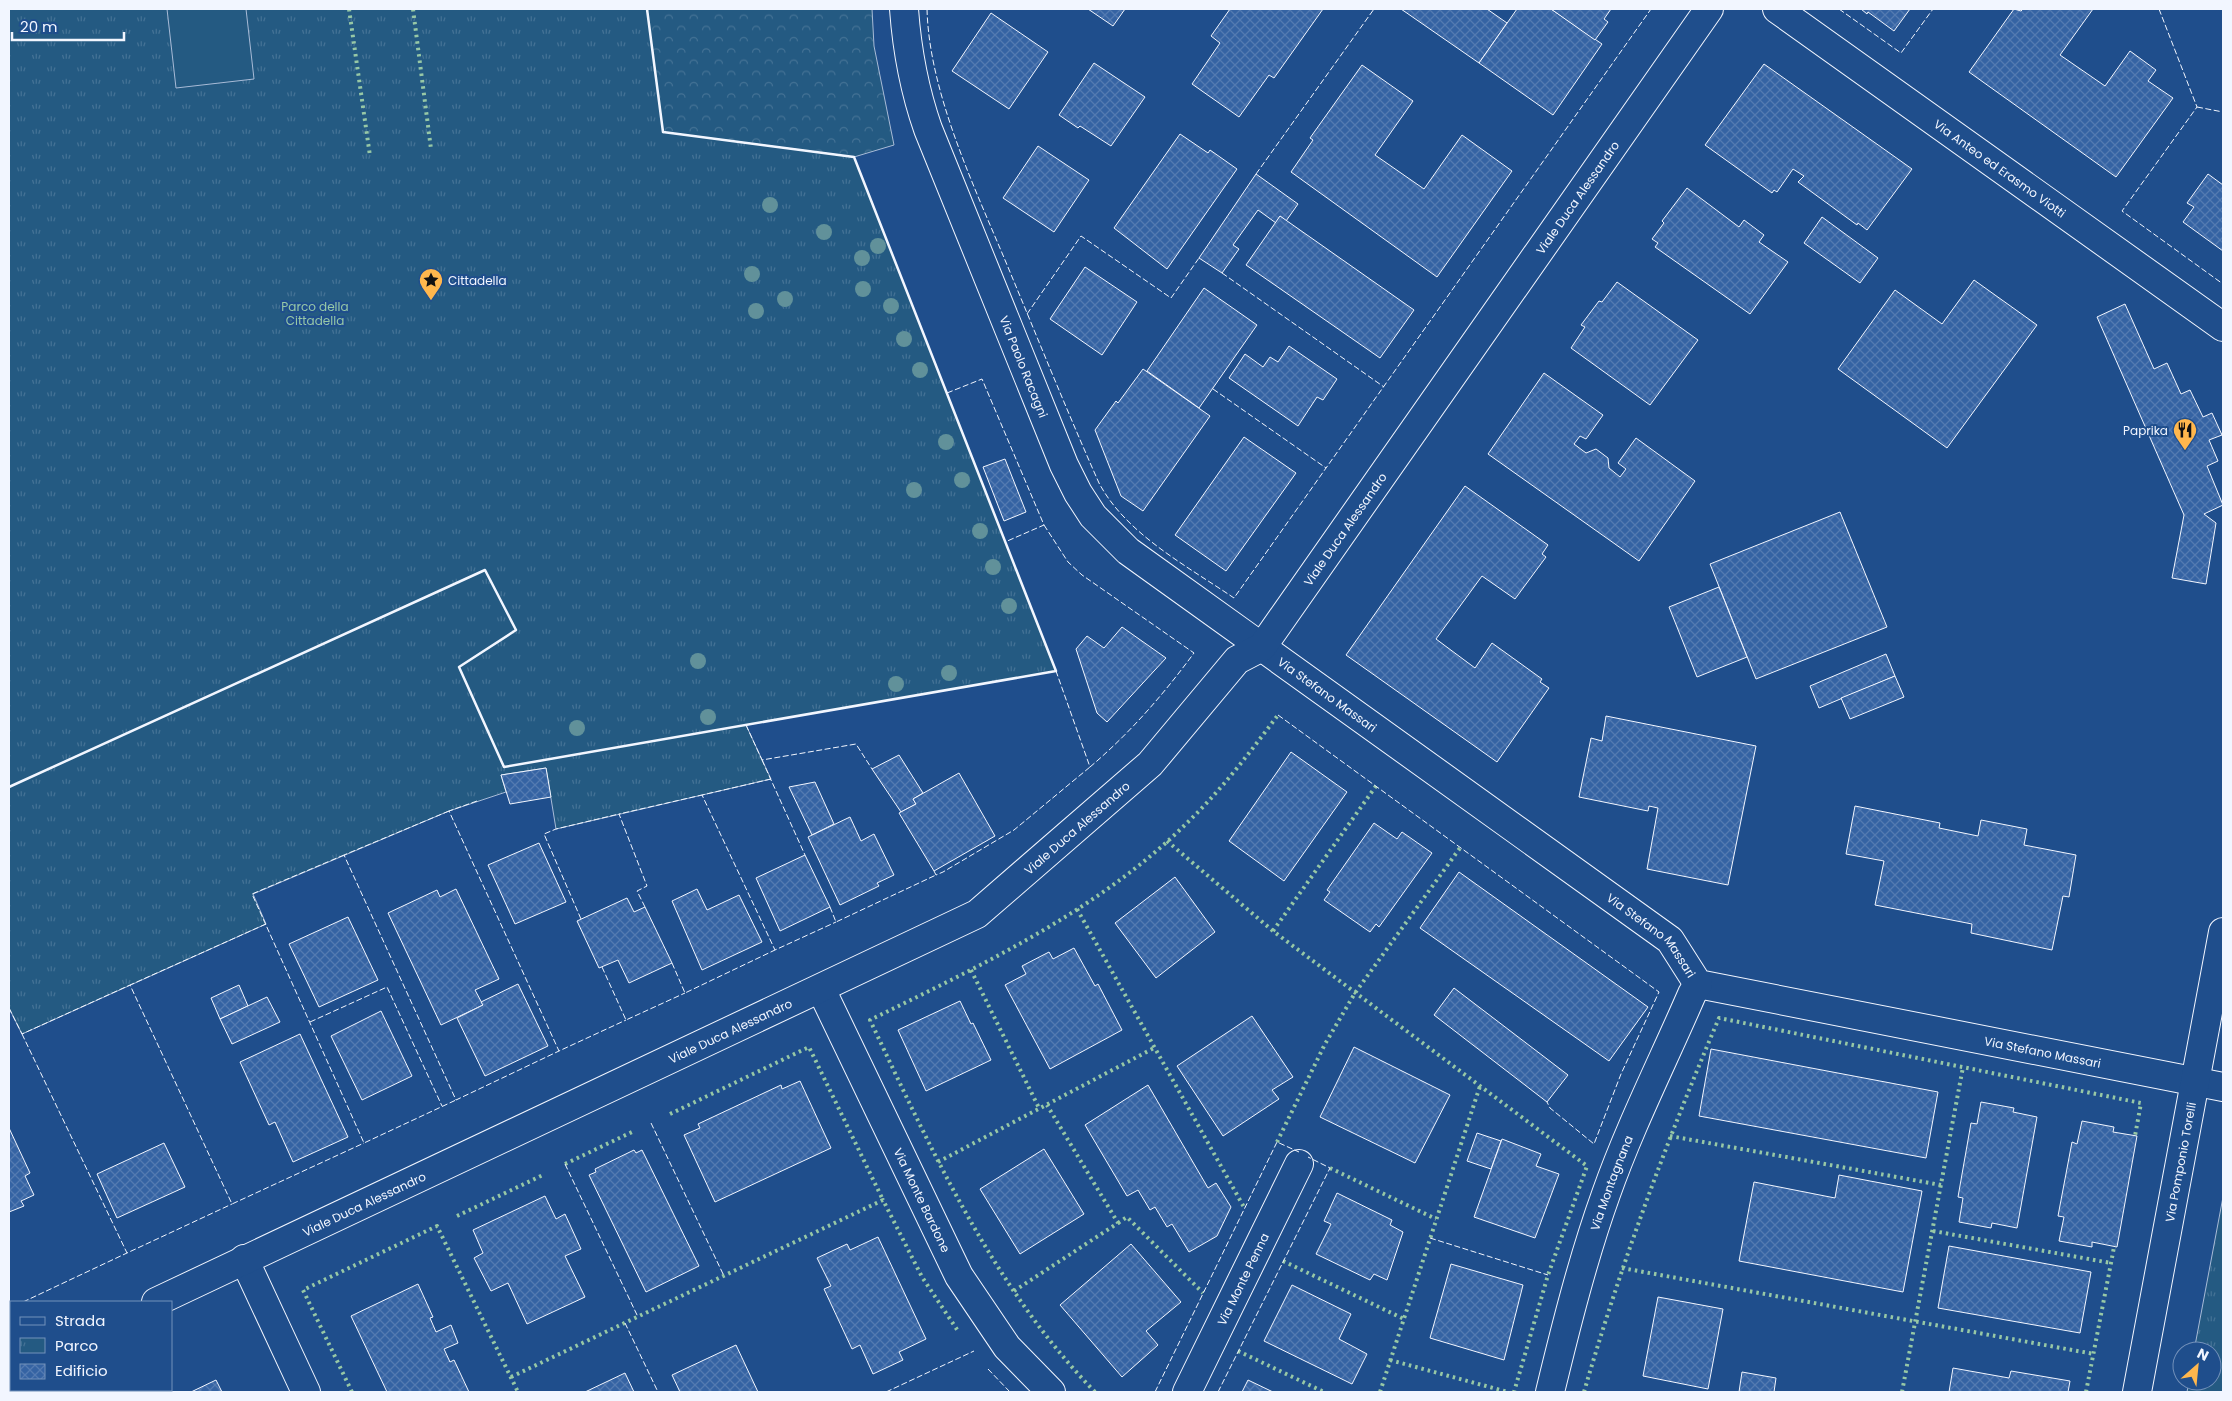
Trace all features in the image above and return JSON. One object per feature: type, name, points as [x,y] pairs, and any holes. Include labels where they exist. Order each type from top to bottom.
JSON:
[{"type":"street","name":"Via Paolo Racagni","points":[[904,9],[910,64],[917,95],[928,128],[1051,435],[1078,493],[1092,516],[1128,551],[1262,647]]},
{"type":"street","name":"Viale Duca Alessandro","points":[[158,1301],[977,914],[1150,764],[1237,660],[1262,647],[1709,9]]},
{"type":"street","name":"Via Anteo ed Erasmo Viotti","points":[[1777,9],[2223,326]]},
{"type":"street","name":"Via Stefano Massari","points":[[1262,647],[1670,940],[1698,984],[2223,1087]]},
{"type":"street","name":"Via Pomponio Torelli","points":[[2137,1392],[2223,932]]},
{"type":"street","name":"Via Montagnana","points":[[1550,1392],[1576,1290],[1605,1195],[1672,1038],[1698,984]]},
{"type":"street","name":"Via Monte Bardone","points":[[821,989],[959,1276],[1007,1347],[1051,1392]]},
{"type":"street","name":"Via Monte Penna","points":[[1187,1392],[1299,1164]]},
{"type":"street","points":[[244,1259],[306,1392]]},
{"type":"green space","name":"Parco della Cittadella","points":[[9,9],[647,9],[663,132],[854,157],[1056,671],[746,725],[771,779],[556,829],[546,768],[501,775],[506,792],[449,811],[253,894],[266,924],[22,1034],[9,1008]]},
{"type":"green space","points":[[167,9],[246,9],[254,79],[176,88]]},
{"type":"green space","points":[[647,9],[872,9],[874,46],[894,145],[854,157],[663,132]]},
{"type":"green space","points":[[2223,1197],[2223,1392],[2187,1392],[2222,1391],[2222,1341],[2196,1341]]},
{"type":"building","points":[[1088,9],[1125,9],[1113,26]]},
{"type":"building","points":[[1230,9],[1323,9],[1274,78],[1269,75],[1239,117],[1192,84],[1220,43],[1211,36]]},
{"type":"building","points":[[1401,9],[1487,9],[1507,23],[1479,63]]},
{"type":"building","points":[[1517,9],[1551,9],[1602,44],[1553,115],[1479,63]]},
{"type":"building","points":[[1551,9],[1611,9],[1604,19],[1608,22],[1595,40]]},
{"type":"building","points":[[1861,9],[1910,9],[1894,31]]},
{"type":"building","points":[[2014,9],[2021,11],[2023,9],[2093,9],[2060,55],[2105,86],[2130,51],[2156,70],[2148,81],[2173,98],[2116,177],[1969,72]]},
{"type":"building","points":[[991,13],[1048,52],[1009,109],[952,71]]},
{"type":"building","points":[[1094,63],[1145,97],[1111,146],[1059,115]]},
{"type":"building","points":[[1764,64],[1912,169],[1867,230],[1858,223],[1857,225],[1798,182],[1804,176],[1793,169],[1777,192],[1774,190],[1772,193],[1705,145]]},
{"type":"building","points":[[1362,65],[1413,101],[1375,155],[1424,189],[1462,135],[1512,171],[1437,277],[1291,172],[1313,140],[1310,138]]},
{"type":"building","points":[[1180,134],[1208,153],[1210,150],[1237,169],[1167,269],[1114,228]]},
{"type":"building","points":[[1038,146],[1089,180],[1054,232],[1003,198]]},
{"type":"building","points":[[1256,174],[1298,204],[1286,221],[1280,216],[1276,223],[1258,210],[1233,245],[1239,249],[1222,273],[1199,258]]},
{"type":"building","points":[[2208,174],[2223,185],[2223,251],[2183,222],[2194,207],[2187,203]]},
{"type":"building","points":[[1687,188],[1739,227],[1744,220],[1764,235],[1759,242],[1788,262],[1750,314],[1655,247],[1658,243],[1652,239],[1664,223],[1662,221]]},
{"type":"building","points":[[1280,216],[1414,310],[1380,358],[1246,265]]},
{"type":"building","points":[[1822,217],[1878,258],[1860,283],[1804,243]]},
{"type":"building","points":[[1085,267],[1137,302],[1102,355],[1050,319]]},
{"type":"building","points":[[1974,280],[2037,325],[1947,448],[1838,369],[1895,290],[1942,324]]},
{"type":"building","points":[[1617,282],[1698,340],[1650,405],[1571,348],[1585,327],[1581,325],[1599,301],[1602,302]]},
{"type":"building","points":[[1204,288],[1257,325],[1199,408],[1147,371]]},
{"type":"building","name":"Paprika","points":[[2125,304],[2154,369],[2167,363],[2181,394],[2190,390],[2203,417],[2212,413],[2222,435],[2209,440],[2218,461],[2207,466],[2223,505],[2204,514],[2216,523],[2206,584],[2172,578],[2184,515],[2097,317]]},
{"type":"building","points":[[1289,346],[1337,379],[1323,400],[1317,397],[1298,426],[1229,378],[1245,354],[1263,367],[1270,357],[1278,362]]},
{"type":"building","points":[[1143,369],[1210,416],[1143,511],[1121,496],[1095,430]]},
{"type":"building","points":[[1544,373],[1603,415],[1586,439],[1580,436],[1574,444],[1586,453],[1596,449],[1608,458],[1609,468],[1620,477],[1626,469],[1618,463],[1636,438],[1695,481],[1639,561],[1488,454]]},
{"type":"building","points":[[1244,437],[1296,473],[1226,571],[1175,535]]},
{"type":"building","points":[[1005,459],[1026,512],[1004,521],[983,467]]},
{"type":"building","points":[[1465,486],[1548,545],[1542,554],[1546,557],[1515,599],[1482,576],[1436,639],[1475,668],[1492,643],[1542,679],[1540,682],[1549,688],[1497,762],[1346,655]]},
{"type":"building","points":[[1840,512],[1887,627],[1756,679],[1710,564]]},
{"type":"building","points":[[1719,587],[1747,657],[1697,677],[1669,607]]},
{"type":"building","points":[[1122,627],[1166,658],[1107,722],[1097,713],[1076,649],[1087,636],[1104,648]]},
{"type":"building","points":[[1886,654],[1895,676],[1819,708],[1810,686]]},
{"type":"building","points":[[1895,676],[1904,697],[1850,719],[1841,698]]},
{"type":"building","points":[[1606,716],[1756,746],[1728,885],[1647,869],[1658,808],[1649,806],[1648,811],[1579,797],[1591,738],[1602,741]]},
{"type":"building","points":[[1291,752],[1347,792],[1284,881],[1229,841]]},
{"type":"building","points":[[899,755],[923,793],[913,799],[916,804],[901,812],[872,769]]},
{"type":"building","points":[[546,768],[551,797],[510,804],[501,775]]},
{"type":"building","points":[[959,773],[995,836],[934,871],[899,813],[916,804],[913,799]]},
{"type":"building","points":[[815,782],[834,824],[812,835],[789,787]]},
{"type":"building","points":[[1855,806],[1940,823],[1939,828],[1978,836],[1981,820],[2027,829],[2024,845],[2076,855],[2069,897],[2063,896],[2052,950],[1971,933],[1972,924],[1875,905],[1884,861],[1846,854]]},
{"type":"building","points":[[850,817],[861,841],[874,834],[894,875],[877,883],[879,886],[840,905],[808,837]]},
{"type":"building","points":[[1374,823],[1397,839],[1402,832],[1432,853],[1379,927],[1376,924],[1370,932],[1324,900],[1330,892],[1327,890]]},
{"type":"building","points":[[539,843],[566,902],[515,924],[488,865]]},
{"type":"building","points":[[805,855],[830,907],[780,931],[756,878]]},
{"type":"building","points":[[1459,872],[1648,1007],[1609,1061],[1420,928]]},
{"type":"building","points":[[1175,877],[1215,932],[1156,978],[1115,923]]},
{"type":"building","points":[[456,889],[499,979],[475,990],[483,1005],[441,1025],[388,913],[437,890],[440,897]]},
{"type":"building","points":[[697,889],[707,910],[739,895],[762,942],[702,970],[672,901]]},
{"type":"building","points":[[627,898],[634,912],[645,907],[672,963],[629,983],[618,960],[599,968],[577,921]]},
{"type":"building","points":[[348,917],[378,980],[319,1007],[289,944]]},
{"type":"building","points":[[1074,948],[1095,986],[1098,984],[1122,1030],[1050,1069],[1005,985],[1026,974],[1022,966],[1049,952],[1053,959]]},
{"type":"building","points":[[518,984],[548,1046],[485,1076],[457,1018],[483,1005],[481,1002]]},
{"type":"building","points":[[239,985],[248,1006],[220,1019],[211,998]]},
{"type":"building","points":[[1454,988],[1568,1075],[1547,1102],[1434,1015]]},
{"type":"building","points":[[267,997],[280,1022],[232,1044],[220,1019]]},
{"type":"building","points":[[960,1001],[991,1060],[926,1091],[898,1030]]},
{"type":"building","points":[[381,1011],[412,1076],[362,1100],[331,1036]]},
{"type":"building","points":[[1252,1016],[1293,1077],[1272,1090],[1279,1099],[1223,1136],[1177,1066]]},
{"type":"building","points":[[300,1034],[348,1137],[293,1162],[275,1122],[269,1125],[240,1062]]},
{"type":"building","points":[[1354,1047],[1450,1095],[1415,1163],[1320,1117]]},
{"type":"building","points":[[1711,1049],[1938,1092],[1926,1158],[1699,1116]]},
{"type":"building","points":[[800,1081],[831,1148],[715,1202],[684,1135],[700,1128],[698,1124],[781,1085],[782,1089]]},
{"type":"building","points":[[1148,1085],[1208,1188],[1216,1183],[1231,1207],[1217,1236],[1189,1252],[1172,1224],[1167,1227],[1155,1207],[1150,1210],[1138,1190],[1127,1196],[1085,1125]]},
{"type":"building","points":[[1981,1102],[2014,1108],[2013,1112],[2037,1117],[2017,1228],[1992,1223],[1991,1228],[1959,1222],[1963,1198],[1958,1197],[1971,1123],[1977,1124]]},
{"type":"building","points":[[2082,1121],[2114,1127],[2113,1132],[2137,1136],[2117,1247],[2092,1242],[2092,1247],[2059,1241],[2064,1217],[2058,1216],[2072,1142],[2077,1144]]},
{"type":"building","points":[[9,1128],[30,1173],[25,1176],[34,1195],[21,1201],[24,1206],[9,1212]]},
{"type":"building","points":[[1477,1133],[1501,1141],[1491,1169],[1467,1161]]},
{"type":"building","points":[[1502,1139],[1541,1154],[1536,1166],[1559,1174],[1535,1238],[1474,1217]]},
{"type":"building","points":[[164,1143],[185,1187],[117,1218],[97,1174]]},
{"type":"building","points":[[1044,1149],[1084,1214],[1020,1254],[980,1189]]},
{"type":"building","points":[[634,1150],[636,1153],[642,1150],[699,1266],[646,1292],[589,1175],[596,1172],[595,1169]]},
{"type":"building","points":[[1839,1175],[1922,1191],[1903,1292],[1739,1261],[1754,1182],[1835,1198]]},
{"type":"building","points":[[1337,1193],[1392,1220],[1390,1225],[1403,1232],[1387,1280],[1374,1274],[1370,1280],[1316,1254],[1331,1224],[1324,1221]]},
{"type":"building","points":[[545,1196],[556,1219],[565,1214],[581,1249],[565,1256],[585,1297],[527,1324],[508,1283],[491,1291],[474,1258],[483,1253],[473,1230]]},
{"type":"building","points":[[878,1237],[926,1339],[899,1352],[903,1360],[873,1374],[860,1345],[852,1349],[824,1289],[831,1286],[817,1258],[847,1244],[850,1250]]},
{"type":"building","points":[[1131,1244],[1181,1302],[1146,1331],[1158,1345],[1122,1377],[1060,1305]]},
{"type":"building","points":[[1949,1246],[2091,1272],[2080,1333],[1938,1308]]},
{"type":"building","points":[[1451,1264],[1523,1285],[1504,1360],[1430,1338]]},
{"type":"building","points":[[418,1284],[433,1317],[430,1318],[436,1332],[451,1325],[458,1343],[444,1349],[450,1362],[454,1360],[469,1392],[387,1392],[351,1316]]},
{"type":"building","points":[[1292,1285],[1351,1314],[1339,1339],[1367,1354],[1352,1384],[1264,1341]]},
{"type":"building","points":[[1658,1297],[1723,1309],[1708,1389],[1643,1376]]},
{"type":"building","points":[[736,1345],[758,1392],[680,1392],[672,1375]]},
{"type":"building","points":[[1953,1368],[2009,1378],[2011,1371],[2070,1381],[2068,1392],[1949,1392]]},
{"type":"building","points":[[1742,1372],[1776,1378],[1774,1392],[1739,1392]]},
{"type":"building","points":[[625,1373],[634,1392],[585,1392]]},
{"type":"building","points":[[216,1380],[222,1392],[191,1392]]},
{"type":"building","points":[[1248,1380],[1273,1392],[1242,1392]]},
{"type":"hedge","points":[[349,9],[370,156]]},
{"type":"hedge","points":[[413,9],[431,149]]},
{"type":"hedge","points":[[1095,1392],[1059,1351],[995,1263],[942,1168],[870,1020],[997,956],[1079,908],[1118,881],[1155,852],[1202,808],[1236,769],[1278,715]]},
{"type":"hedge","points":[[1273,931],[1376,786]]},
{"type":"hedge","points":[[1167,841],[1273,931],[1587,1166],[1548,1275],[1514,1392]]},
{"type":"hedge","points":[[1277,1142],[1325,1044],[1355,993],[1460,848]]},
{"type":"hedge","points":[[1077,909],[1245,1209]]},
{"type":"hedge","points":[[971,970],[1039,1108]]},
{"type":"hedge","points":[[1584,1392],[1629,1250],[1681,1110],[1719,1018],[2141,1103],[2135,1136],[2137,1137]]},
{"type":"hedge","points":[[670,1114],[809,1047],[883,1200]]},
{"type":"hedge","points":[[938,1162],[1154,1048]]},
{"type":"hedge","points":[[1902,1392],[1963,1067]]},
{"type":"hedge","points":[[1380,1392],[1480,1086]]},
{"type":"hedge","points":[[1014,1291],[1118,1223],[1047,1105]]},
{"type":"hedge","points":[[565,1164],[632,1132]]},
{"type":"hedge","points":[[1670,1136],[1941,1185]]},
{"type":"hedge","points":[[1330,1168],[1436,1219]]},
{"type":"hedge","points":[[457,1216],[545,1174]]},
{"type":"hedge","points":[[511,1377],[883,1200],[922,1277],[958,1331]]},
{"type":"hedge","points":[[1118,1223],[1127,1217],[1203,1293]]},
{"type":"hedge","points":[[352,1392],[303,1290],[437,1226],[518,1392]]},
{"type":"hedge","points":[[1933,1231],[2111,1263]]},
{"type":"hedge","points":[[2086,1392],[2114,1247],[2116,1247]]},
{"type":"hedge","points":[[1283,1261],[1404,1319]]},
{"type":"hedge","points":[[1622,1268],[2094,1354]]},
{"type":"hedge","points":[[1238,1351],[1324,1392]]},
{"type":"hedge","points":[[1390,1360],[1508,1392]]},
{"type":"fence","points":[[927,9],[936,72],[955,137],[1099,483],[1125,518],[1141,533],[1159,548],[1234,598],[1651,9]]},
{"type":"fence","points":[[1256,174],[1374,9]]},
{"type":"fence","points":[[1839,9],[1901,53],[1933,9]]},
{"type":"fence","points":[[2159,9],[2197,107],[2122,211],[2223,284]]},
{"type":"fence","points":[[2197,107],[2223,112]]},
{"type":"fence","points":[[1027,314],[1081,236],[1171,298],[1199,258]]},
{"type":"fence","points":[[1222,273],[1384,387]]},
{"type":"fence","points":[[947,393],[982,379],[1044,525],[1005,542]]},
{"type":"fence","points":[[1213,389],[1326,468]]},
{"type":"fence","points":[[1044,525],[1068,562],[1082,575],[1194,653],[1145,713],[1119,741],[1090,767],[1056,671]]},
{"type":"fence","points":[[1278,715],[1659,992],[1621,1074],[1594,1144],[1550,1108],[1547,1102]]},
{"type":"fence","points":[[746,725],[762,760],[856,744],[872,769]]},
{"type":"fence","points":[[762,760],[805,855]]},
{"type":"fence","points":[[934,871],[936,875],[943,872],[1014,830],[1090,767]]},
{"type":"fence","points":[[771,779],[702,795],[775,950],[836,922]]},
{"type":"fence","points":[[645,907],[637,891],[647,886],[619,814],[702,795]]},
{"type":"fence","points":[[477,801],[449,811],[559,1051],[626,1020]]},
{"type":"fence","points":[[449,811],[344,855],[456,1100],[559,1051]]},
{"type":"fence","points":[[581,919],[544,834],[556,829],[619,814]]},
{"type":"fence","points":[[344,855],[252,894],[364,1143],[456,1100]]},
{"type":"fence","points":[[830,907],[836,922],[936,875]]},
{"type":"fence","points":[[266,924],[130,985],[232,1204],[364,1143]]},
{"type":"fence","points":[[672,963],[685,993],[775,950]]},
{"type":"fence","points":[[602,967],[626,1020],[685,993]]},
{"type":"fence","points":[[9,1008],[22,1034],[130,985]]},
{"type":"fence","points":[[310,1022],[387,987],[442,1106]]},
{"type":"fence","points":[[22,1034],[127,1253],[232,1204]]},
{"type":"fence","points":[[651,1123],[724,1276]]},
{"type":"fence","points":[[1155,1392],[1277,1142],[1299,1152]]},
{"type":"fence","points":[[1218,1392],[1330,1168],[1308,1157]]},
{"type":"fence","points":[[565,1164],[638,1317]]},
{"type":"fence","points":[[1430,1238],[1548,1275]]},
{"type":"fence","points":[[25,1301],[127,1253]]},
{"type":"fence","points":[[625,1323],[658,1392]]},
{"type":"fence","points":[[886,1392],[974,1351]]},
{"type":"fence","points":[[988,1369],[1010,1392]]},
{"type":"wall","points":[[9,787],[485,570],[516,630],[459,667],[504,767],[1056,671],[854,157],[663,132],[647,9]]},
{"type":"place","name":"Cittadella","points":[[431,301]]},
{"type":"place","name":"Paprika","points":[[2185,451]]}]
